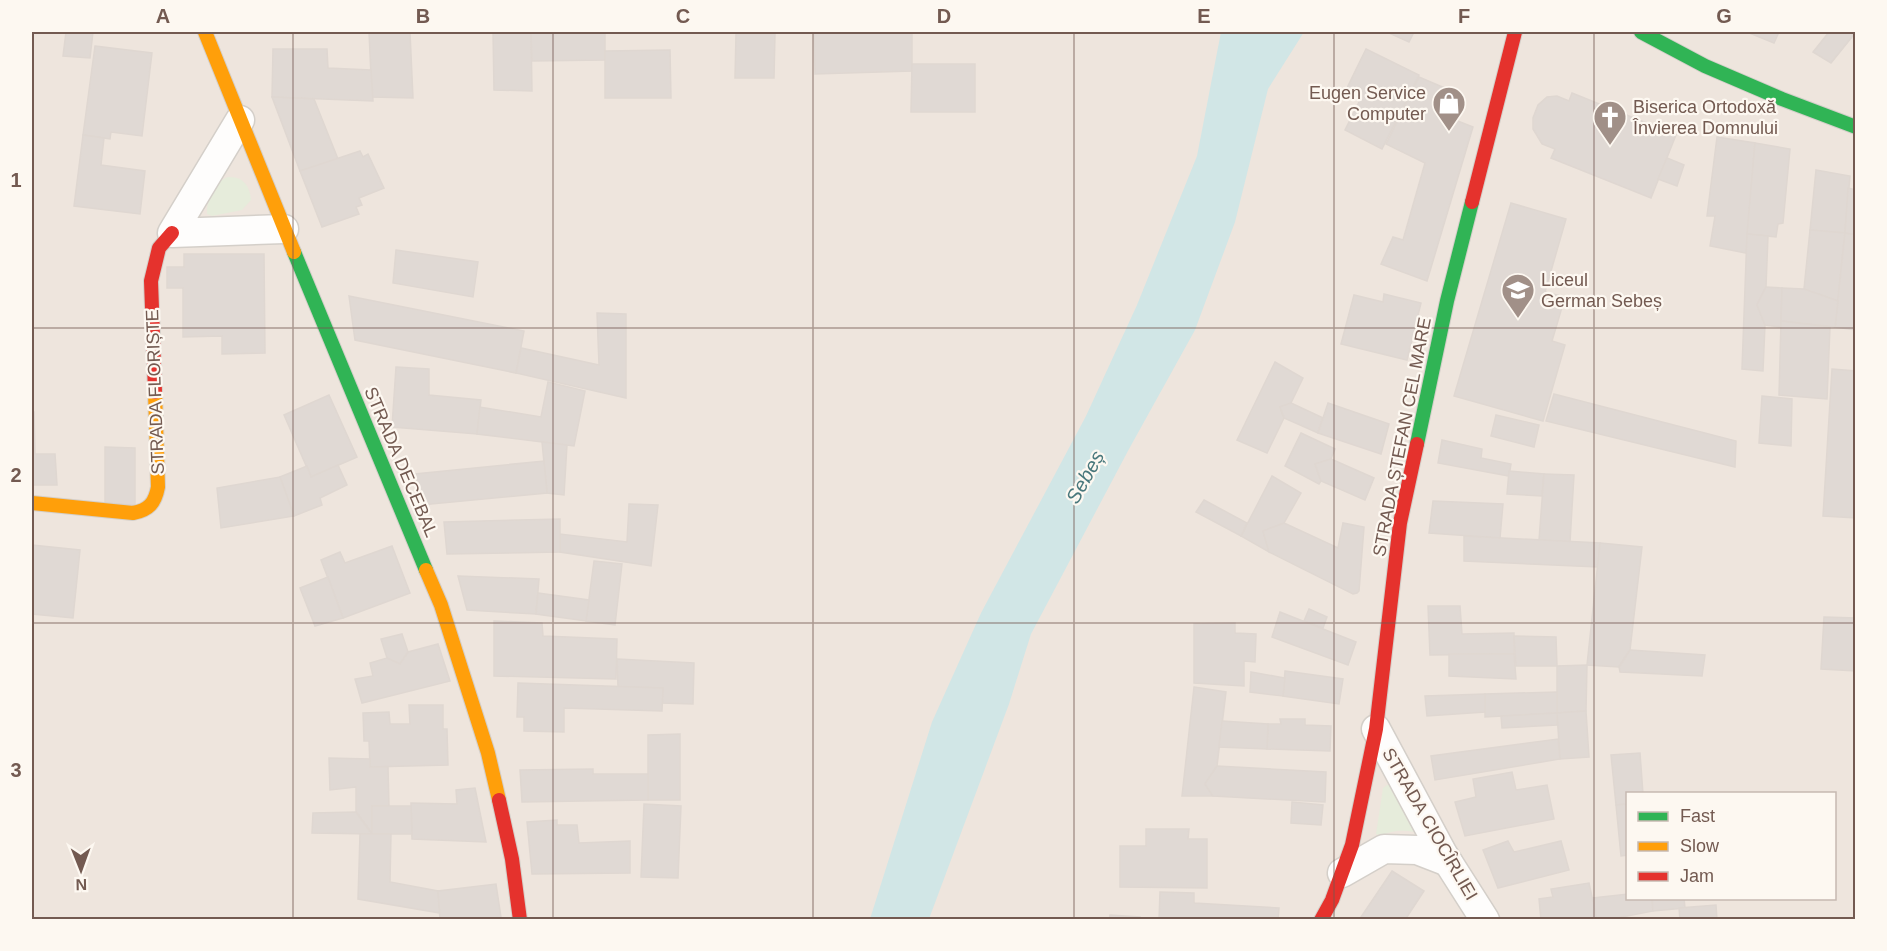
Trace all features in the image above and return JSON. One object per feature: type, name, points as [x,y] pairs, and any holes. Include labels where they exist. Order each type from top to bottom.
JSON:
[{"type":"street","name":"STRADA DECEBAL","points":[[205,32],[444,614],[488,753],[512,859],[520,920]]},
{"type":"street","name":"STRADA ȘTEFAN CEL MARE","points":[[1321,920],[1332,900],[1352,845],[1376,729],[1400,523],[1447,301],[1515,32]]},
{"type":"street","points":[[1641,32],[1705,66],[1856,127]]},
{"type":"street","name":"STRADA FLORIȘTE","points":[[32,503],[133,513],[152,506],[159,487],[151,281],[156,255],[162,240],[172,233],[240,120]]},
{"type":"street","points":[[172,233],[284,229]]},
{"type":"street","name":"STRADA CIOCÎRLIEI","points":[[1376,729],[1448,862],[1485,920]]},
{"type":"street","points":[[1342,873],[1384,849],[1417,850],[1448,862]]},
{"type":"shaded area","points":[[32,32],[1855,32],[1855,919],[32,919]]},
{"type":"green space","points":[[228,177],[244,182],[251,200],[242,210],[212,216],[207,214],[212,192],[223,179]]},
{"type":"green space","points":[[1387,785],[1415,832],[1397,831],[1381,836],[1376,834],[1383,788]]},
{"type":"water","name":"Sebeș","points":[[1221,32],[1304,32],[1268,89],[1235,222],[1195,330],[1031,634],[1009,704],[929,919],[870,919],[932,722],[981,613],[1086,416],[1137,305],[1197,156]]},
{"type":"building","points":[[66,32],[93,32],[90,58],[63,56]]},
{"type":"building","points":[[369,32],[410,32],[413,98],[372,97]]},
{"type":"building","points":[[493,32],[531,32],[532,91],[494,90]]},
{"type":"building","points":[[531,32],[605,32],[605,60],[532,61]]},
{"type":"building","points":[[814,32],[912,32],[912,71],[815,74]]},
{"type":"building","points":[[1387,32],[1414,32],[1409,42]]},
{"type":"building","points":[[1747,32],[1779,32],[1774,43]]},
{"type":"building","points":[[1829,32],[1856,32],[1831,63],[1813,52]]},
{"type":"building","points":[[736,34],[775,34],[774,78],[735,78]]},
{"type":"building","points":[[95,46],[152,53],[142,136],[111,132],[110,139],[83,135]]},
{"type":"building","points":[[273,49],[327,49],[328,68],[371,70],[373,101],[272,97]]},
{"type":"building","points":[[1366,49],[1419,75],[1382,149],[1345,130],[1361,98],[1346,90]]},
{"type":"building","points":[[670,50],[671,98],[605,98],[605,51]]},
{"type":"building","points":[[912,64],[975,64],[975,112],[911,112]]},
{"type":"building","points":[[1419,77],[1454,92],[1445,116],[1473,127],[1427,281],[1381,264],[1393,237],[1403,240],[1425,163],[1386,144]]},
{"type":"building","name":"Biserica Ortodoxă Învierea Domnului","points":[[1572,93],[1676,135],[1651,198],[1551,158],[1555,149],[1542,144],[1533,129],[1533,118],[1538,105],[1547,97],[1557,96],[1569,101]]},
{"type":"building","points":[[272,97],[314,99],[338,159],[300,171]]},
{"type":"building","points":[[83,135],[104,138],[101,165],[145,171],[140,214],[74,206]]},
{"type":"building","points":[[1717,137],[1755,143],[1746,253],[1710,246],[1715,216],[1707,216]]},
{"type":"building","points":[[1755,143],[1790,149],[1783,223],[1778,224],[1776,237],[1747,234]]},
{"type":"building","points":[[360,151],[363,157],[368,154],[384,188],[359,198],[362,205],[356,207],[359,214],[322,227],[300,171]]},
{"type":"building","points":[[1667,158],[1684,165],[1677,186],[1658,179]]},
{"type":"building","points":[[1816,170],[1850,176],[1845,233],[1810,230]]},
{"type":"building","points":[[1848,188],[1856,190],[1856,235],[1845,233]]},
{"type":"building","name":"Liceul German Sebeș","points":[[1511,203],[1566,219],[1545,292],[1565,297],[1552,341],[1565,345],[1543,421],[1454,396]]},
{"type":"building","points":[[1810,230],[1845,233],[1838,301],[1804,289]]},
{"type":"building","points":[[1845,233],[1856,235],[1856,330],[1835,327]]},
{"type":"building","points":[[1747,234],[1768,236],[1766,287],[1757,305],[1765,325],[1763,371],[1742,369]]},
{"type":"building","points":[[396,250],[478,262],[473,297],[393,283]]},
{"type":"building","points":[[184,254],[264,254],[265,353],[222,354],[222,336],[183,337],[183,288],[167,288],[167,267],[184,267]]},
{"type":"building","points":[[1766,287],[1782,288],[1781,327],[1765,325],[1757,305]]},
{"type":"building","points":[[1782,288],[1804,289],[1838,301],[1835,327],[1781,321]]},
{"type":"building","points":[[1384,294],[1421,303],[1407,360],[1341,344],[1354,295],[1383,302]]},
{"type":"building","points":[[349,296],[524,331],[516,373],[355,340]]},
{"type":"building","points":[[597,313],[626,314],[626,398],[516,373],[521,348],[599,365]]},
{"type":"building","points":[[1781,321],[1830,327],[1827,399],[1779,395]]},
{"type":"building","points":[[1275,362],[1303,378],[1291,403],[1280,407],[1284,418],[1267,453],[1237,440]]},
{"type":"building","points":[[396,367],[429,369],[429,395],[481,400],[477,434],[392,427]]},
{"type":"building","points":[[1832,369],[1856,371],[1856,518],[1823,516]]},
{"type":"building","points":[[548,382],[585,391],[574,446],[477,434],[480,407],[541,417]]},
{"type":"building","points":[[1554,394],[1736,441],[1735,467],[1546,421]]},
{"type":"building","points":[[329,395],[357,457],[311,477],[284,415]]},
{"type":"building","points":[[1762,396],[1792,399],[1791,446],[1759,443]]},
{"type":"building","points":[[1291,403],[1323,418],[1318,433],[1284,418],[1280,407]]},
{"type":"building","points":[[1328,403],[1389,424],[1381,454],[1318,433]]},
{"type":"building","points":[[32,412],[34,412],[35,454],[55,454],[57,485],[32,485]]},
{"type":"building","points":[[1496,415],[1539,425],[1534,447],[1491,436]]},
{"type":"building","points":[[1301,433],[1335,449],[1331,459],[1315,464],[1321,481],[1319,484],[1285,466]]},
{"type":"building","points":[[1442,440],[1482,449],[1481,458],[1511,464],[1509,476],[1438,463]]},
{"type":"building","points":[[542,442],[567,445],[564,495],[547,493]]},
{"type":"building","points":[[105,447],[135,448],[135,505],[105,503]]},
{"type":"building","points":[[1331,459],[1374,478],[1365,500],[1321,481],[1315,464]]},
{"type":"building","points":[[544,461],[547,493],[421,505],[415,474]]},
{"type":"building","points":[[338,465],[347,485],[320,498],[322,505],[294,516],[280,477],[307,466],[311,477]]},
{"type":"building","points":[[1509,471],[1544,474],[1542,496],[1507,494]]},
{"type":"building","points":[[1544,474],[1574,475],[1570,542],[1539,540]]},
{"type":"building","points":[[1272,476],[1301,493],[1284,523],[1263,531],[1269,552],[1241,536]]},
{"type":"building","points":[[280,477],[294,516],[221,528],[217,488]]},
{"type":"building","points":[[1204,500],[1247,523],[1241,536],[1196,512]]},
{"type":"building","points":[[1433,501],[1503,504],[1500,538],[1429,533]]},
{"type":"building","points":[[629,504],[658,505],[651,566],[560,552],[560,534],[627,542]]},
{"type":"building","points":[[560,519],[560,552],[447,554],[444,522]]},
{"type":"building","points":[[1284,523],[1338,548],[1343,523],[1364,527],[1359,591],[1353,594],[1269,552],[1263,531]]},
{"type":"building","points":[[1464,536],[1600,543],[1598,567],[1464,561]]},
{"type":"building","points":[[1600,543],[1642,547],[1630,650],[1619,667],[1587,665]]},
{"type":"building","points":[[32,545],[80,550],[73,618],[32,614]]},
{"type":"building","points":[[392,546],[410,593],[343,618],[321,560],[340,552],[345,563]]},
{"type":"building","points":[[594,561],[622,564],[615,625],[586,621]]},
{"type":"building","points":[[458,576],[539,579],[536,614],[467,610]]},
{"type":"building","points":[[328,577],[343,618],[315,626],[300,588]]},
{"type":"building","points":[[538,593],[589,600],[586,621],[536,614]]},
{"type":"building","points":[[1428,606],[1460,606],[1462,634],[1514,633],[1514,654],[1430,655]]},
{"type":"building","points":[[1309,609],[1327,617],[1323,628],[1304,621]]},
{"type":"building","points":[[1280,612],[1356,642],[1348,665],[1272,637]]},
{"type":"building","points":[[1824,617],[1856,618],[1856,671],[1821,669]]},
{"type":"building","points":[[494,621],[542,623],[543,636],[617,639],[616,679],[494,676]]},
{"type":"building","points":[[1235,623],[1235,633],[1256,634],[1255,662],[1244,661],[1244,686],[1194,683],[1194,624]]},
{"type":"building","points":[[402,634],[408,652],[400,664],[387,658],[381,639]]},
{"type":"building","points":[[1514,636],[1556,637],[1557,666],[1516,666]]},
{"type":"building","points":[[438,644],[450,681],[362,703],[355,679],[373,676],[370,663],[387,658],[400,664],[408,652]]},
{"type":"building","points":[[1630,650],[1705,655],[1702,676],[1620,672],[1619,667]]},
{"type":"building","points":[[1449,654],[1514,654],[1516,679],[1449,676]]},
{"type":"building","points":[[617,659],[694,663],[693,704],[662,703],[663,688],[618,687]]},
{"type":"building","points":[[1587,665],[1586,711],[1557,713],[1557,666]]},
{"type":"building","points":[[1285,671],[1343,679],[1339,704],[1283,696]]},
{"type":"building","points":[[1251,672],[1285,678],[1283,696],[1250,692]]},
{"type":"building","points":[[518,683],[663,688],[662,711],[564,708],[564,732],[524,731],[524,717],[517,717]]},
{"type":"building","points":[[1194,687],[1226,692],[1217,766],[1205,784],[1213,796],[1182,796]]},
{"type":"building","points":[[1557,692],[1557,713],[1485,717],[1485,694]]},
{"type":"building","points":[[1485,694],[1485,712],[1427,716],[1425,696]]},
{"type":"building","points":[[409,705],[443,705],[443,729],[447,729],[448,765],[370,767],[369,741],[364,741],[363,713],[389,712],[390,724],[410,724]]},
{"type":"building","points":[[1586,711],[1589,757],[1560,759],[1557,713]]},
{"type":"building","points":[[1557,713],[1557,725],[1502,728],[1501,716]]},
{"type":"building","points":[[1280,719],[1305,719],[1305,725],[1331,726],[1330,751],[1267,749],[1268,724],[1281,724]]},
{"type":"building","points":[[1222,721],[1268,724],[1267,749],[1219,747]]},
{"type":"building","points":[[680,734],[680,800],[648,800],[648,735]]},
{"type":"building","points":[[1558,739],[1560,759],[1435,780],[1431,756]]},
{"type":"building","points":[[1640,753],[1643,792],[1626,792],[1626,804],[1616,805],[1611,755]]},
{"type":"building","points":[[329,758],[370,759],[370,767],[388,767],[389,806],[372,806],[372,834],[356,812],[356,787],[330,790]]},
{"type":"building","points":[[1217,766],[1326,772],[1325,802],[1213,796],[1205,784]]},
{"type":"building","points":[[593,769],[593,774],[648,774],[648,800],[522,802],[520,770]]},
{"type":"building","points":[[1512,772],[1516,790],[1547,785],[1554,819],[1465,836],[1455,802],[1476,797],[1473,779]]},
{"type":"building","points":[[475,788],[486,842],[412,839],[411,803],[457,804],[456,790]]},
{"type":"building","points":[[1292,802],[1323,805],[1321,825],[1291,823]]},
{"type":"building","points":[[644,804],[681,806],[678,878],[641,877]]},
{"type":"building","points":[[1626,804],[1626,855],[1621,856],[1616,805]]},
{"type":"building","points":[[372,806],[411,806],[412,834],[372,834]]},
{"type":"building","points":[[356,812],[372,834],[312,833],[313,813]]},
{"type":"building","points":[[557,820],[557,825],[577,825],[579,843],[630,841],[630,873],[532,874],[527,822]]},
{"type":"building","points":[[1146,829],[1189,829],[1188,839],[1207,839],[1207,888],[1120,887],[1120,846],[1146,846]]},
{"type":"building","points":[[360,834],[391,834],[390,882],[438,891],[440,913],[358,899]]},
{"type":"building","points":[[1508,841],[1514,852],[1561,841],[1569,870],[1498,888],[1483,850]]},
{"type":"building","points":[[1392,871],[1424,891],[1405,920],[1359,920]]},
{"type":"building","points":[[1589,883],[1597,920],[1541,920],[1539,899],[1553,897],[1551,889]]},
{"type":"building","points":[[496,884],[501,917],[480,920],[440,920],[438,891]]},
{"type":"building","points":[[1160,892],[1194,893],[1194,903],[1279,908],[1278,920],[1159,920]]},
{"type":"building","points":[[1626,894],[1626,900],[1652,900],[1653,911],[1597,920],[1593,898]]},
{"type":"building","points":[[1652,900],[1684,900],[1685,908],[1653,911]]},
{"type":"building","points":[[1716,905],[1717,920],[1680,920],[1679,908]]},
{"type":"building","points":[[1110,915],[1140,917],[1140,920],[1109,920]]},
{"type":"traffic: fast","points":[[1641,32],[1705,66],[1856,127]]},
{"type":"traffic: fast","points":[[1417,444],[1447,301],[1472,202]]},
{"type":"traffic: fast","points":[[294,252],[426,570]]},
{"type":"traffic: slow","points":[[205,32],[294,252]]},
{"type":"traffic: slow","points":[[32,503],[133,513],[150,505],[158,487],[155,392]]},
{"type":"traffic: slow","points":[[426,570],[441,605],[488,753],[499,800]]},
{"type":"traffic: jam","points":[[1472,202],[1515,32]]},
{"type":"traffic: jam","points":[[155,392],[151,281],[159,248],[172,233]]},
{"type":"traffic: jam","points":[[1321,920],[1332,900],[1352,845],[1376,729],[1400,523],[1417,444]]},
{"type":"traffic: jam","points":[[499,800],[512,859],[520,920]]},
{"type":"place","name":"Eugen Service Computer","points":[[1449,132]]},
{"type":"place","name":"Biserica Ortodoxă Învierea Domnului","points":[[1610,146]]},
{"type":"place","name":"Liceul German Sebeș","points":[[1518,319]]}]
